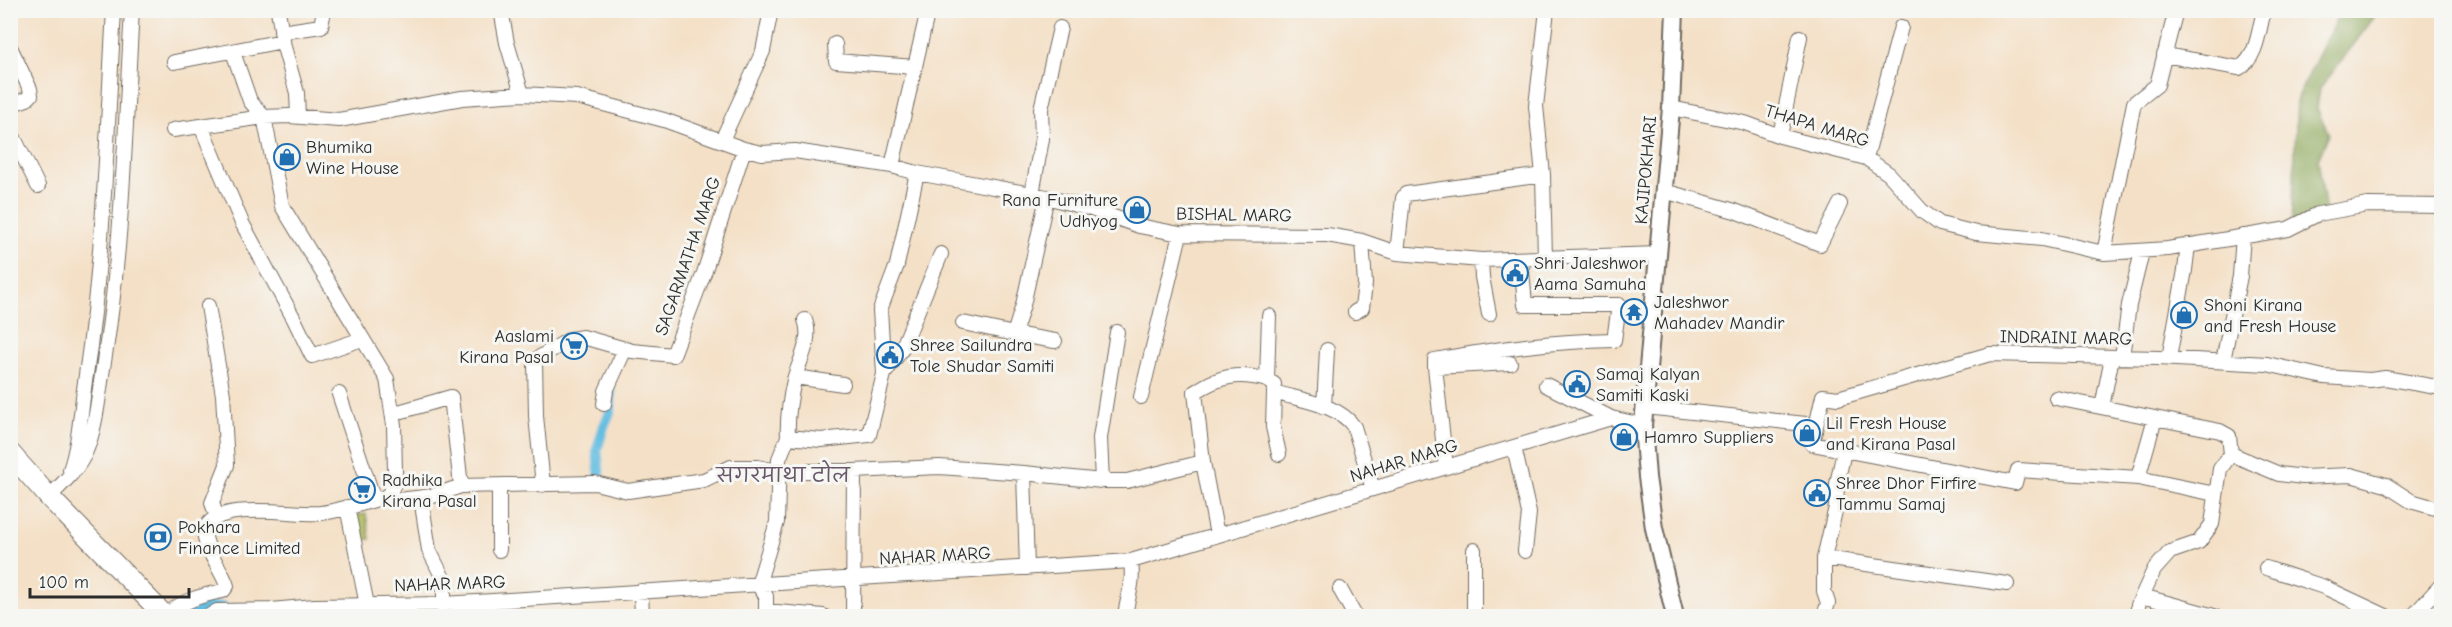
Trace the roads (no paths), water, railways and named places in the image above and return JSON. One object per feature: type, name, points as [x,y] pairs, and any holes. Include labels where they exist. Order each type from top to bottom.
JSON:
[{"type":"highway","points":[[10,453],[49,497],[165,616]]},
{"type":"main road","name":"KAJIPOKHARI","points":[[1675,10],[1671,108],[1643,424],[1654,528],[1675,616]]},
{"type":"street","points":[[66,480],[76,445],[92,331],[102,236],[114,10]]},
{"type":"street","points":[[49,497],[78,466],[93,427],[108,335],[118,238],[132,10]]},
{"type":"street","points":[[278,10],[282,37],[297,93],[298,116]]},
{"type":"street","points":[[174,62],[233,52],[321,26],[324,10]]},
{"type":"street","points":[[501,10],[507,43],[522,94]]},
{"type":"street","points":[[722,140],[764,51],[771,10]]},
{"type":"street","points":[[891,166],[928,10]]},
{"type":"street","points":[[1545,258],[1543,175],[1536,106],[1547,10]]},
{"type":"street","points":[[2104,253],[2134,103],[2157,85],[2176,10]]},
{"type":"street","points":[[2164,56],[2239,68],[2252,57],[2264,10]]},
{"type":"street","points":[[1866,158],[1901,27]]},
{"type":"street","points":[[1032,194],[1042,139],[1041,109],[1060,28]]},
{"type":"street","points":[[1779,136],[1800,37]]},
{"type":"street","points":[[835,44],[836,61],[915,68]]},
{"type":"street","points":[[10,47],[31,95],[27,99],[10,105]]},
{"type":"street","points":[[233,52],[250,101],[264,117],[282,206],[387,379],[395,472],[394,484],[388,496]]},
{"type":"street","name":"BISHAL MARG","points":[[173,130],[264,117],[298,116],[339,120],[462,98],[522,94],[577,97],[664,120],[744,149],[762,153],[795,151],[891,166],[1047,197],[1139,226],[1180,234],[1327,235],[1362,241],[1397,253],[1481,260],[1659,254]]},
{"type":"street","name":"THAPA MARG","points":[[1671,108],[1745,123],[1779,136],[1866,158],[1889,174],[1922,211],[1940,224],[1976,233],[2042,239],[2104,253],[2142,252],[2288,229],[2318,214],[2338,209],[2394,204],[2442,206]]},
{"type":"street","points":[[201,126],[242,223],[312,356],[362,339]]},
{"type":"street","points":[[10,130],[38,186]]},
{"type":"street","name":"SAGARMATHA MARG","points":[[543,485],[536,416],[535,360],[555,346],[583,337],[625,348],[673,355],[704,273],[744,149]]},
{"type":"street","points":[[788,437],[821,440],[868,436],[884,374],[880,310],[897,265],[917,173]]},
{"type":"street","points":[[1397,253],[1403,198],[1406,194],[1543,175]]},
{"type":"street","points":[[1664,192],[1735,211],[1820,244],[1840,204]]},
{"type":"street","points":[[1014,334],[1023,305],[1047,197]]},
{"type":"street","points":[[1141,397],[1180,234]]},
{"type":"street","points":[[2223,361],[2240,276],[2243,236]]},
{"type":"street","points":[[1355,312],[1362,308],[1365,284],[1362,241]]},
{"type":"street","points":[[2169,358],[2186,270],[2188,245]]},
{"type":"street","points":[[2102,407],[2117,357],[2142,252]]},
{"type":"street","points":[[884,374],[902,349],[941,254]]},
{"type":"street","points":[[1446,467],[1435,360],[1550,342],[1614,340],[1619,305],[1524,305],[1521,259]]},
{"type":"street","points":[[1481,260],[1489,314]]},
{"type":"street","points":[[208,306],[223,395],[227,465],[212,503],[217,517]]},
{"type":"street","points":[[1269,316],[1273,427],[1279,454]]},
{"type":"street","points":[[805,320],[808,327],[801,366],[795,377],[788,437],[779,459],[780,507],[759,582],[766,596],[766,614],[823,616]]},
{"type":"street","points":[[963,323],[1055,341]]},
{"type":"street","points":[[1102,481],[1100,438],[1117,332]]},
{"type":"street","points":[[604,404],[606,391],[625,348]]},
{"type":"street","points":[[1324,407],[1327,350]]},
{"type":"street","name":"INDRAINI MARG","points":[[1815,425],[1823,396],[1838,398],[1990,354],[2169,358],[2267,364],[2324,377],[2370,380],[2385,378],[2442,388]]},
{"type":"street","points":[[1435,367],[1509,363]]},
{"type":"street","points":[[1217,535],[1203,462],[1195,392],[1211,381],[1250,375],[1348,418],[1354,427],[1373,489]]},
{"type":"street","points":[[795,377],[843,384]]},
{"type":"street","points":[[1545,385],[1611,418]]},
{"type":"street","points":[[339,394],[374,500]]},
{"type":"street","points":[[402,411],[451,397],[461,486]]},
{"type":"street","points":[[2056,398],[2220,431],[2229,436],[2231,454],[2220,469],[2212,524],[2199,542],[2170,552],[2154,570],[2142,596],[2138,616]]},
{"type":"street","points":[[1645,407],[1815,425],[1812,444],[1937,466],[2015,483],[2018,470],[2138,478],[2215,494]]},
{"type":"street","name":"NAHAR MARG","points":[[213,614],[367,605],[444,604],[854,576],[1131,561],[1611,418],[1643,424]]},
{"type":"street","points":[[2138,478],[2155,418]]},
{"type":"street","points":[[1514,447],[1529,513],[1525,551]]},
{"type":"street","points":[[1824,616],[1828,603],[1824,591],[1824,558],[1836,507],[1837,484],[1844,451]]},
{"type":"street","points":[[2231,454],[2279,474],[2303,477],[2351,475],[2386,485],[2411,501],[2442,510]]},
{"type":"street","points":[[165,616],[180,606],[223,591],[227,586],[206,539],[207,527],[217,517],[259,510],[318,513],[388,496],[399,500],[421,498],[446,493],[461,486],[595,483],[616,490],[628,491],[704,480],[731,467],[757,467],[778,471],[854,471],[939,467],[1102,481],[1127,481],[1203,462]]},
{"type":"street","points":[[853,616],[854,471]]},
{"type":"street","points":[[1024,473],[1027,568]]},
{"type":"street","points":[[499,486],[499,550]]},
{"type":"street","points":[[421,498],[429,550],[444,580],[444,604]]},
{"type":"street","points":[[347,507],[367,605]]},
{"type":"street","points":[[1474,550],[1474,616]]},
{"type":"street","points":[[1824,558],[2007,584]]},
{"type":"street","points":[[1125,616],[1134,580],[1131,561]]},
{"type":"street","points":[[2266,568],[2324,587],[2386,616]]},
{"type":"street","points":[[2413,616],[2442,584]]},
{"type":"street","points":[[1340,589],[1355,616]]},
{"type":"street","points":[[641,591],[642,616]]},
{"type":"street","points":[[2142,596],[2214,616]]},
{"type":"street","points":[[198,599],[213,614]]},
{"type":"waterway","points":[[600,479],[597,450],[611,410],[611,392]]},
{"type":"waterway","points":[[190,616],[208,607],[223,607]]},
{"type":"place","name":"Bhumika Wine House","points":[[287,157]]},
{"type":"place","name":"Rana Furniture Udhyog","points":[[1137,210]]},
{"type":"place","name":"Shri Jaleshwor Aama Samuha","points":[[1515,273]]},
{"type":"place","name":"Jaleshwor Mahadev Mandir","points":[[1634,312]]},
{"type":"place","name":"Shoni Kirana and Fresh House","points":[[2184,315]]},
{"type":"place","name":"Aaslami Kirana Pasal","points":[[574,346]]},
{"type":"place","name":"Shree Sailundra Tole Shudar Samiti","points":[[890,355]]},
{"type":"place","name":"Samaj Kalyan Samiti Kaski","points":[[1577,384]]},
{"type":"place","name":"Lil Fresh House and Kirana Pasal","points":[[1807,433]]},
{"type":"place","name":"Hamro Suppliers","points":[[1624,437]]},
{"type":"place","name":"Radhika Kirana Pasal","points":[[362,490]]},
{"type":"place","name":"Shree Dhor Firfire Tammu Samaj","points":[[1817,493]]},
{"type":"place","name":"Pokhara Finance Limited","points":[[158,537]]},
{"type":"district","name":"सगरमाथा टोल","points":[[783,475]]}]
